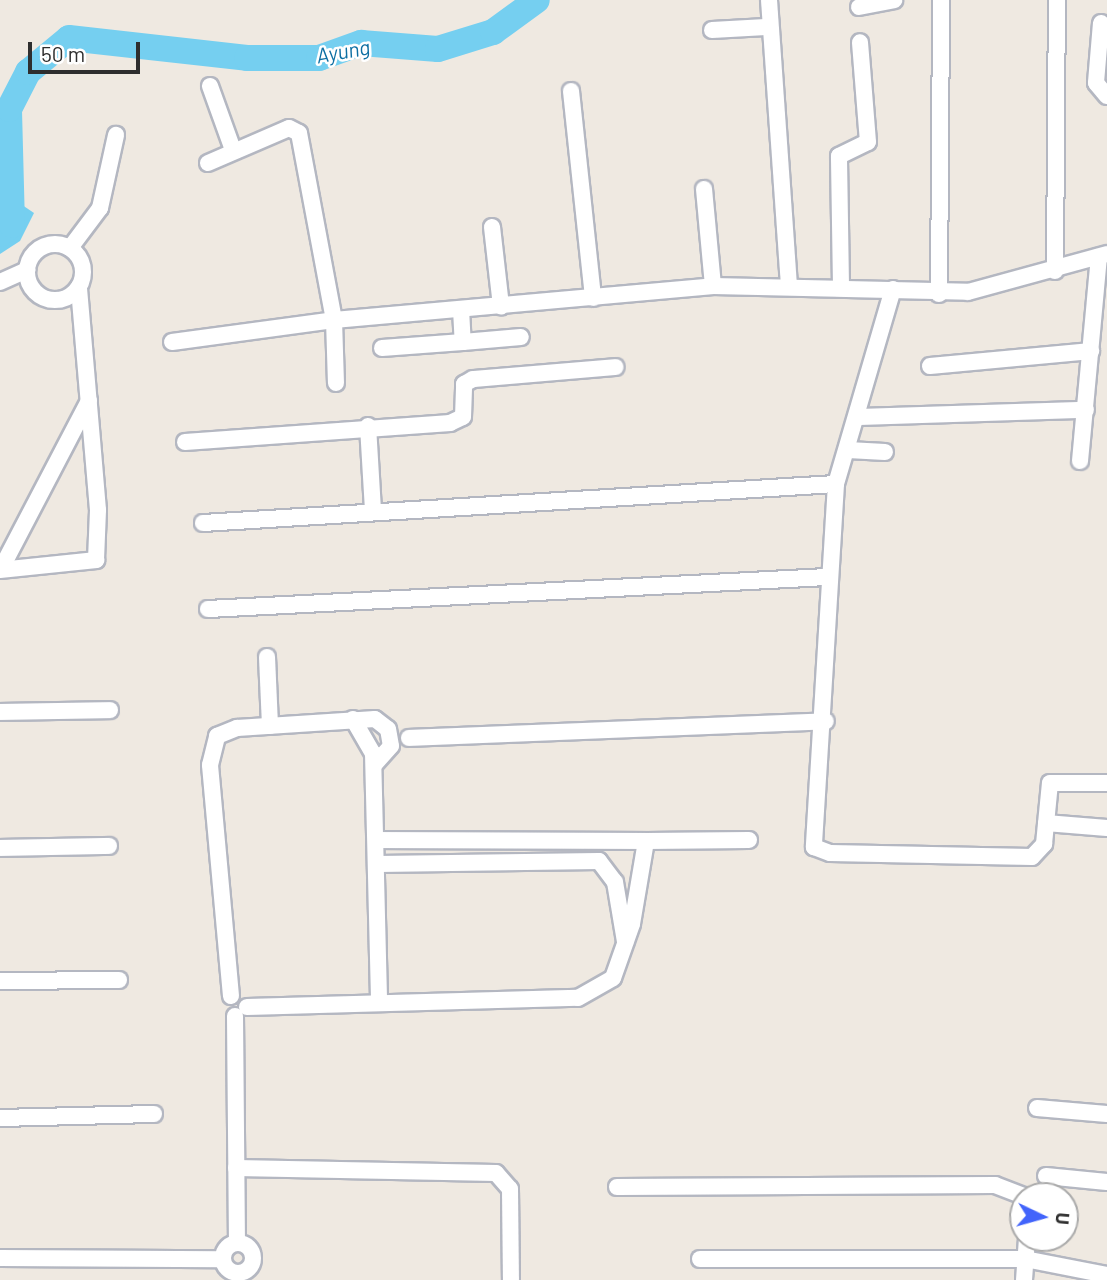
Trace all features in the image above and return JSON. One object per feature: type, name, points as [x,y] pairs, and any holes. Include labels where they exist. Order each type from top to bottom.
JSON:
[{"type":"street","points":[[769,0],[766,27],[789,285]]},
{"type":"street","points":[[859,7],[894,0]]},
{"type":"street","points":[[939,294],[941,0]]},
{"type":"street","points":[[1055,271],[1058,0]]},
{"type":"street","points":[[1101,23],[1096,83],[1107,96]]},
{"type":"street","points":[[712,30],[766,27]]},
{"type":"street","points":[[841,286],[839,156],[868,142],[860,42]]},
{"type":"street","points":[[210,86],[233,150]]},
{"type":"street","points":[[571,91],[593,298]]},
{"type":"street","points":[[208,163],[289,128],[299,133],[334,320],[336,383]]},
{"type":"street","points":[[70,248],[100,208],[116,135]]},
{"type":"street","points":[[704,189],[713,286]]},
{"type":"street","points":[[492,227],[501,306]]},
{"type":"street","points":[[0,282],[27,270],[39,249],[54,244],[70,248],[83,266],[79,287],[90,399],[96,560],[0,569]]},
{"type":"street","points":[[172,342],[334,320],[713,286],[841,286],[939,294],[1055,271],[1103,256],[1080,461]]},
{"type":"street","points":[[27,270],[30,286],[50,301],[67,299],[79,287]]},
{"type":"street","points":[[893,289],[859,417],[836,484],[827,577],[826,721],[813,835],[818,851],[1032,858],[1043,849],[1054,780],[1107,783]]},
{"type":"street","points":[[461,309],[463,342]]},
{"type":"street","points":[[382,348],[521,337]]},
{"type":"street","points":[[930,366],[1091,351]]},
{"type":"street","points":[[185,442],[460,421],[464,384],[473,379],[615,367]]},
{"type":"street","points":[[0,569],[90,399]]},
{"type":"street","points":[[859,417],[1086,410]]},
{"type":"street","points":[[368,426],[373,510]]},
{"type":"street","points":[[848,450],[884,452]]},
{"type":"street","points":[[203,523],[373,510],[836,484]]},
{"type":"street","points":[[208,609],[827,577]]},
{"type":"street","points":[[267,657],[270,726]]},
{"type":"street","points":[[0,712],[110,710]]},
{"type":"street","points":[[379,999],[378,864],[374,765],[370,741],[354,719],[224,731],[211,754],[231,996],[227,1007],[241,1011],[379,999],[595,994],[613,978],[625,942],[635,908],[646,841]]},
{"type":"street","points":[[409,737],[826,721]]},
{"type":"street","points":[[1046,822],[1107,828]]},
{"type":"street","points":[[579,838],[579,858]]},
{"type":"street","points":[[377,840],[749,840]]},
{"type":"street","points":[[0,848],[109,846]]},
{"type":"street","points":[[378,864],[579,858],[610,868],[625,942]]},
{"type":"street","points":[[617,906],[635,908]]},
{"type":"street","points":[[0,981],[119,980]]},
{"type":"street","points":[[0,1258],[222,1259],[237,1242],[236,1168],[241,1011]]},
{"type":"street","points":[[1037,1108],[1107,1114]]},
{"type":"street","points":[[0,1118],[155,1114]]},
{"type":"street","points":[[236,1168],[496,1173],[510,1189],[511,1280]]},
{"type":"street","points":[[1046,1176],[1107,1182]]},
{"type":"street","points":[[617,1187],[995,1185],[1009,1190]]},
{"type":"street","points":[[222,1259],[229,1271],[247,1276],[254,1258],[249,1246],[237,1242]]},
{"type":"street","points":[[1024,1280],[1026,1252]]},
{"type":"street","points":[[700,1259],[1025,1259],[1081,1276],[1107,1275]]},
{"type":"water","points":[[0,190],[34,213],[20,241],[0,254]]},
{"type":"waterway","name":"Ayung","points":[[0,234],[12,225],[9,109],[28,72],[69,38],[247,58],[319,58],[361,43],[438,49],[493,32],[537,0]]}]
